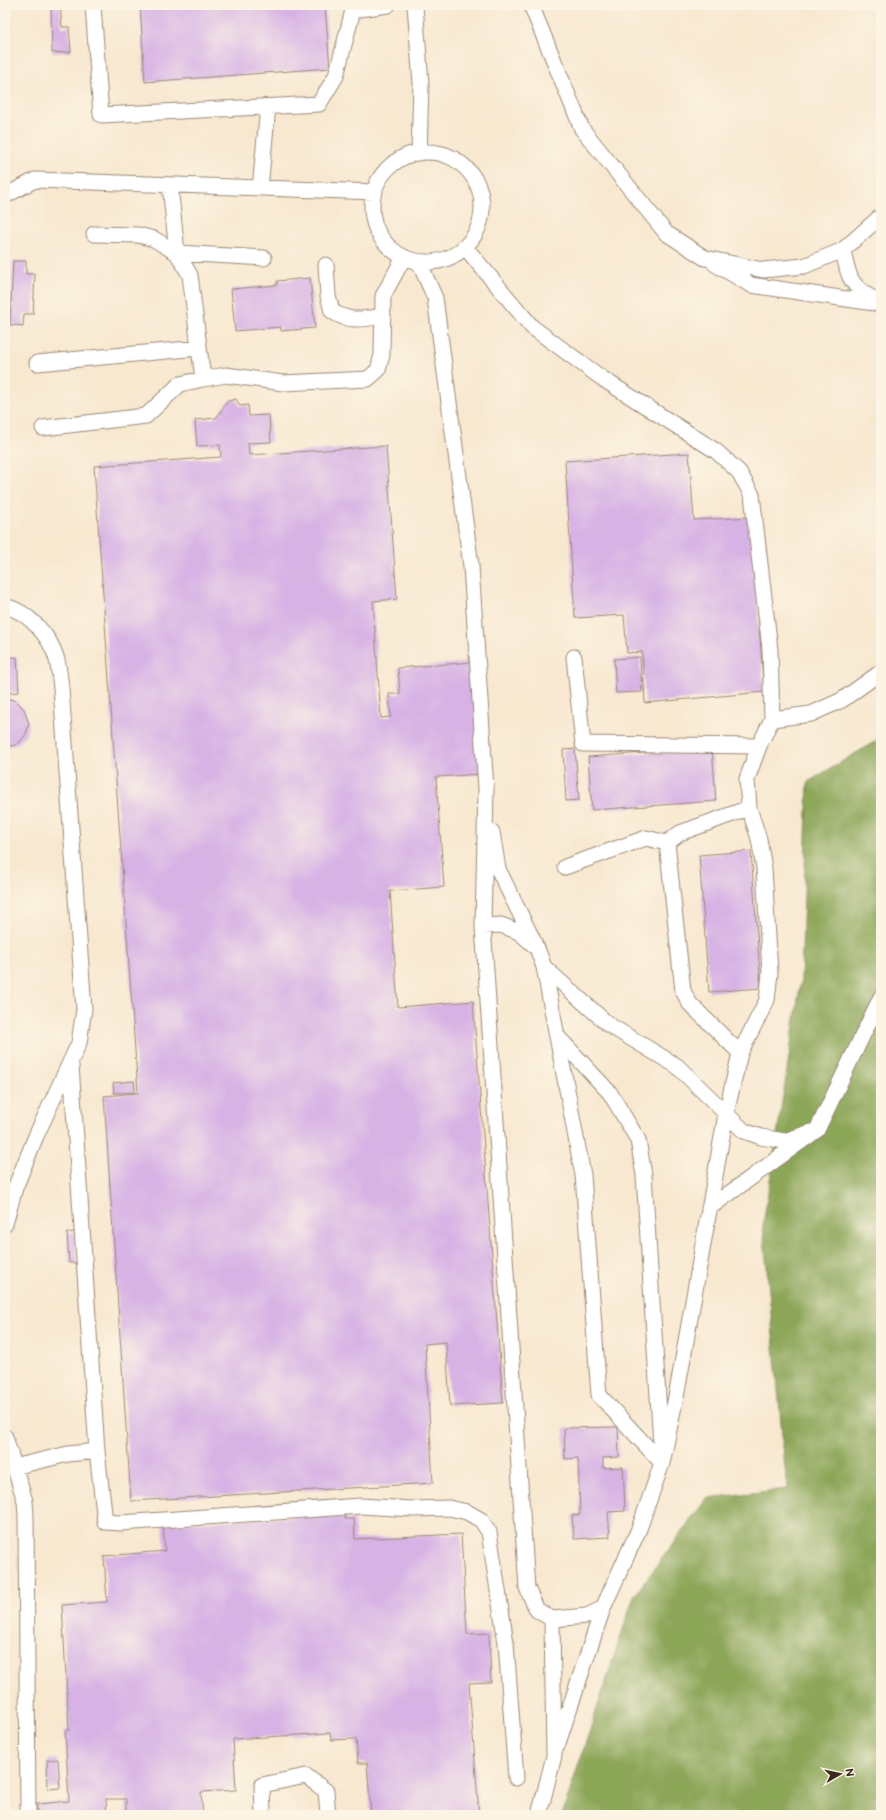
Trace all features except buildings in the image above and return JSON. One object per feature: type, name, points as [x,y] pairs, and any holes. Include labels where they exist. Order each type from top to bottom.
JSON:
[{"type":"lane","points":[[93,5],[101,115],[319,104],[336,76],[352,10],[388,5]]},
{"type":"lane","points":[[415,5],[421,84],[419,153]]},
{"type":"lane","points":[[531,5],[582,129],[666,233],[751,285],[881,303]]},
{"type":"lane","points":[[260,188],[268,106]]},
{"type":"lane","points":[[419,153],[436,153],[453,159],[467,169],[477,183],[482,200],[481,217],[476,234],[465,247],[451,257],[436,261],[420,262],[404,257],[391,249],[381,237],[374,223],[372,207],[375,192],[381,177],[391,166],[404,157],[419,153]]},
{"type":"lane","points":[[5,196],[36,180],[375,192]]},
{"type":"lane","points":[[170,185],[176,253]]},
{"type":"lane","points":[[705,258],[763,270],[804,266],[844,250],[881,216]]},
{"type":"lane","points":[[94,234],[138,235],[154,239],[176,253],[190,275],[203,379]]},
{"type":"lane","points":[[465,247],[532,327],[603,379],[716,452],[739,472],[752,495],[770,649],[772,719],[759,746],[747,779],[749,808],[759,839],[764,868],[770,973],[767,1000],[740,1053],[726,1114],[677,1392],[662,1463],[639,1529],[603,1608],[554,1756],[539,1815]]},
{"type":"lane","points":[[844,250],[849,277],[860,291],[881,303]]},
{"type":"lane","points":[[176,253],[264,258]]},
{"type":"lane","points":[[43,428],[146,416],[180,384],[226,375],[283,383],[368,379],[378,370],[382,355],[383,296],[404,257]]},
{"type":"lane","points":[[420,262],[435,298],[471,566],[486,789],[498,869],[537,948],[544,967],[583,1175],[599,1394],[662,1463]]},
{"type":"lane","points":[[326,266],[328,296],[332,311],[342,318],[361,319],[383,316]]},
{"type":"lane","points":[[37,363],[199,348]]},
{"type":"lane","points":[[5,606],[21,612],[34,622],[53,649],[57,661],[61,696],[84,1009],[79,1043],[36,1136],[16,1188],[5,1224]]},
{"type":"lane","points":[[574,657],[582,744],[759,746]]},
{"type":"lane","points":[[772,719],[811,714],[842,700],[881,672]]},
{"type":"lane","points":[[486,789],[483,926],[527,1588],[537,1610],[552,1619],[587,1616],[603,1608]]},
{"type":"lane","points":[[667,844],[680,834],[749,808]]},
{"type":"lane","points":[[565,867],[646,838],[667,844]]},
{"type":"lane","points":[[667,844],[683,991],[690,1004],[740,1053]]},
{"type":"lane","points":[[483,926],[501,925],[519,932],[537,948]]},
{"type":"lane","points":[[544,967],[609,1025],[677,1066],[744,1131],[761,1137],[784,1141],[817,1130]]},
{"type":"lane","points":[[709,1208],[817,1130],[881,997]]},
{"type":"lane","points":[[558,1037],[610,1094],[638,1140],[644,1175],[662,1463]]},
{"type":"lane","points":[[70,1063],[97,1451],[105,1522],[121,1523],[360,1506],[413,1509],[449,1508],[467,1512],[481,1520],[489,1532],[506,1643],[516,1778]]},
{"type":"lane","points":[[5,1437],[25,1501],[26,1516],[28,1815]]},
{"type":"lane","points":[[14,1467],[68,1454],[97,1451]]},
{"type":"lane","points":[[552,1619],[554,1756]]},
{"type":"lane","points":[[264,1815],[262,1785],[306,1776],[326,1791],[328,1815]]},
{"type":"green space","points":[[881,738],[881,1815],[562,1815],[634,1596],[707,1498],[787,1489],[763,1225],[801,980],[808,782]]}]
